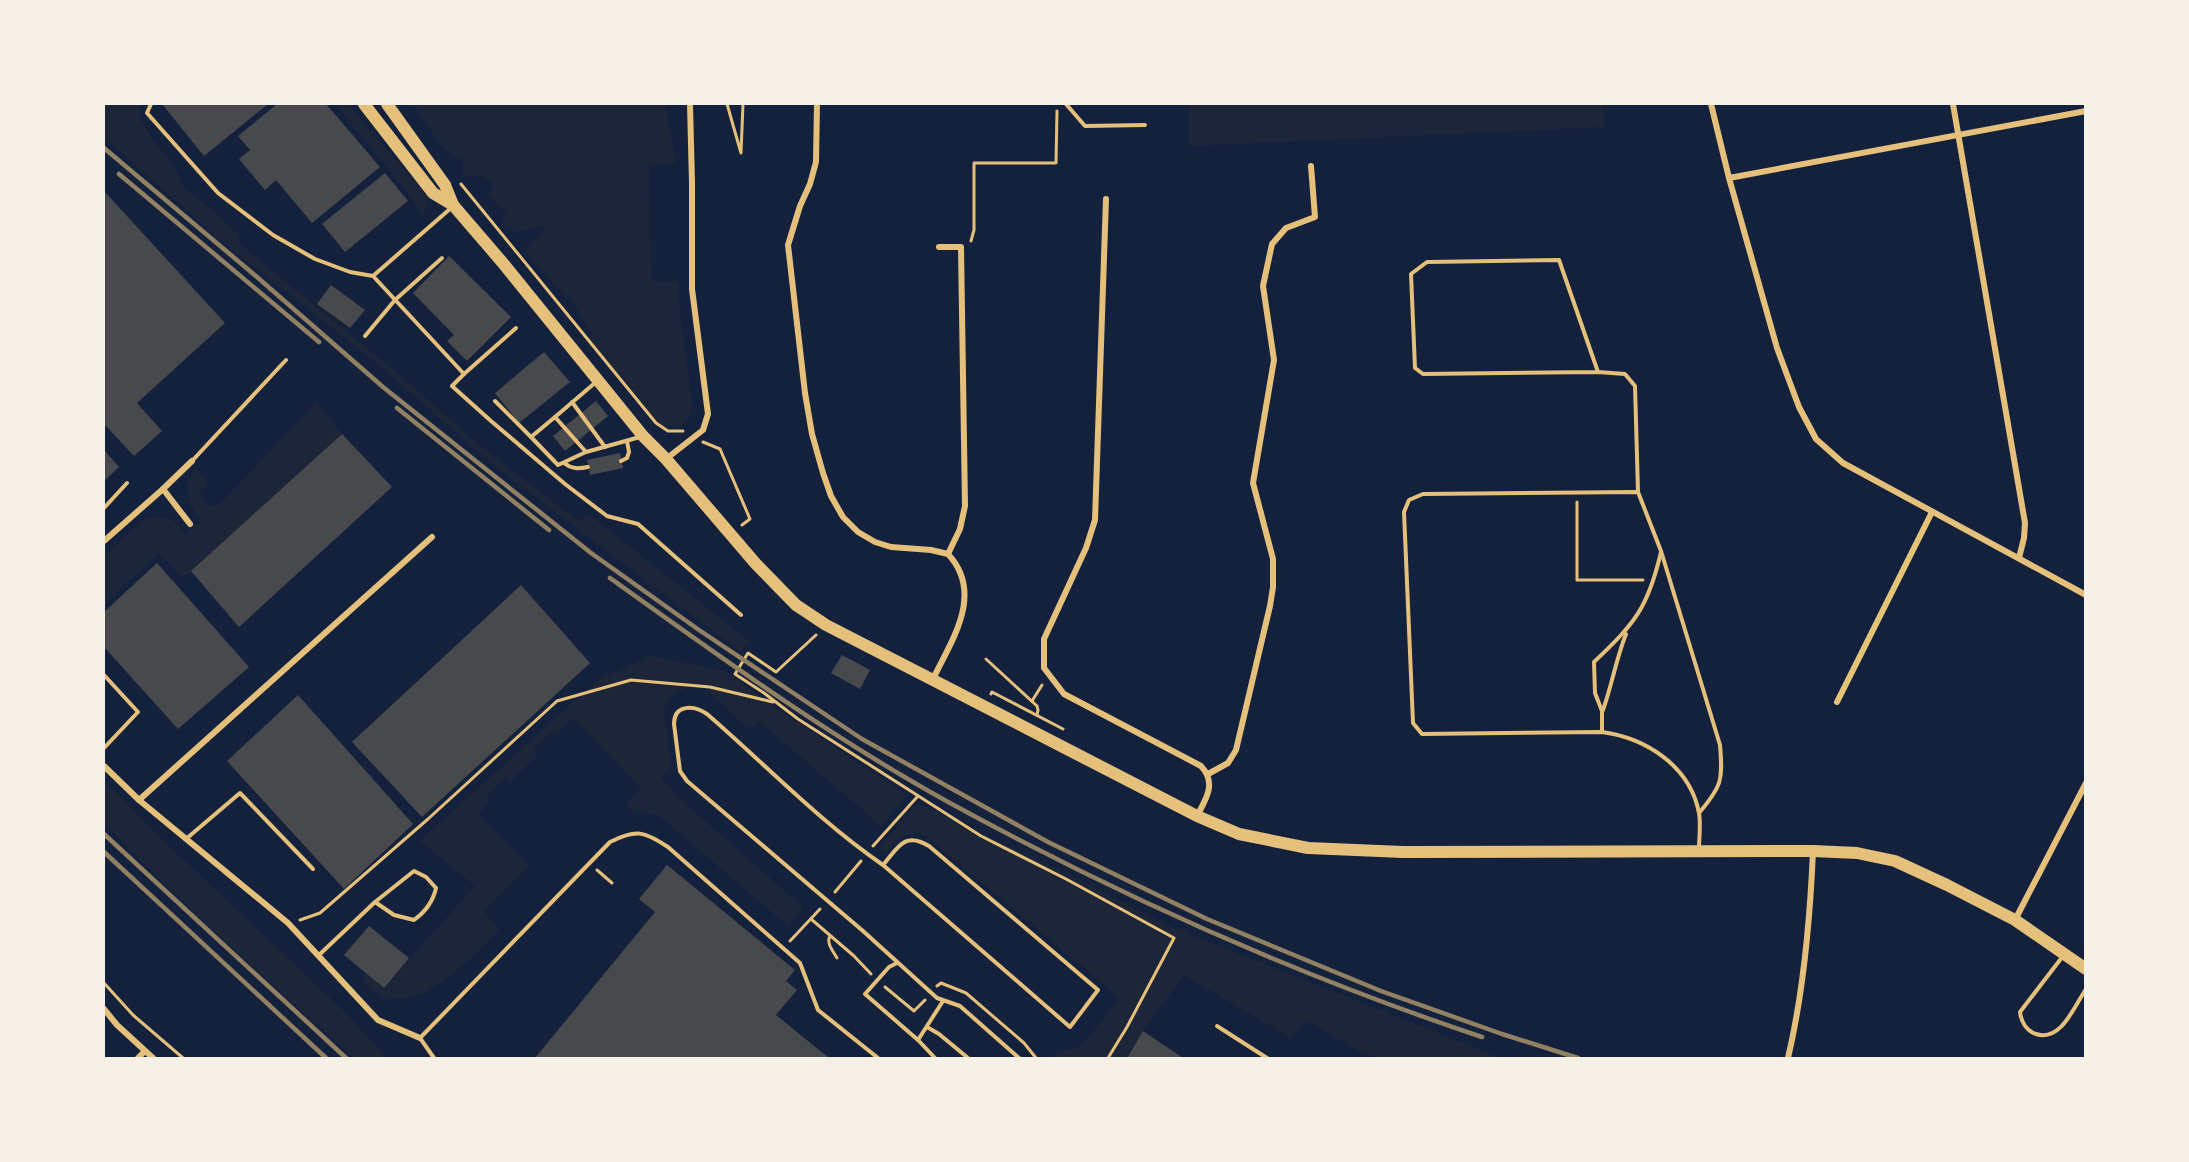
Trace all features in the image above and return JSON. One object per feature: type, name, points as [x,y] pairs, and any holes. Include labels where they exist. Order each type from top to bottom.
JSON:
[{"type":"main road","points":[[364,104],[433,194],[453,205]]},
{"type":"main road","points":[[387,104],[445,185],[453,205],[502,261],[643,436],[666,459],[756,564],[796,605],[826,625],[1197,816],[1239,834],[1308,848],[1403,852],[1813,851],[1857,853],[1895,861],[1947,885],[2015,920],[2085,969]]},
{"type":"street","points":[[666,459],[703,429],[708,414],[692,289],[690,104]]},
{"type":"street","points":[[817,104],[816,162],[788,245],[812,434],[831,496],[843,517],[858,532],[875,542],[891,547],[931,550],[948,554],[961,576],[965,604],[963,614],[933,680]]},
{"type":"street","points":[[1711,104],[1729,178],[1777,348],[1799,407],[1816,439],[1843,463],[2085,595]]},
{"type":"street","points":[[1953,104],[2025,523],[2019,558]]},
{"type":"street","points":[[1729,178],[2085,111]]},
{"type":"street","points":[[1208,774],[1228,763],[1236,750],[1270,606],[1273,559],[1253,483],[1274,360],[1263,286],[1272,244],[1286,228],[1315,217],[1311,166]]},
{"type":"street","points":[[1106,199],[1095,520],[1086,548],[1044,639],[1044,668],[1064,693],[1201,766],[1208,774],[1208,794],[1197,816]]},
{"type":"street","points":[[939,247],[961,248],[965,506],[960,529],[948,554]]},
{"type":"street","points":[[104,541],[192,461]]},
{"type":"street","points":[[163,489],[190,524]]},
{"type":"street","points":[[1837,702],[1932,512]]},
{"type":"street","points":[[139,800],[432,537]]},
{"type":"street","points":[[104,766],[139,800],[288,923],[378,1020],[420,1038]]},
{"type":"street","points":[[2015,920],[2085,784]]},
{"type":"street","points":[[1788,1059],[1805,963],[1813,851]]},
{"type":"street","points":[[104,1009],[117,1025],[153,1059]]},
{"type":"street","points":[[138,1059],[145,1051]]},
{"type":"lane","points":[[151,104],[147,113],[218,193],[273,235],[315,259],[350,272],[373,276],[464,374]]},
{"type":"lane","points":[[1066,104],[1085,126],[1145,125]]},
{"type":"lane","points":[[373,276],[453,205]]},
{"type":"lane","points":[[365,336],[395,300],[442,258]]},
{"type":"lane","points":[[1598,372],[1559,260],[1427,262],[1412,274],[1415,368],[1423,374],[1598,372],[1625,374],[1635,386],[1638,492],[1661,551],[1720,745],[1722,770],[1718,791],[1699,813]]},
{"type":"lane","points":[[516,328],[452,386],[565,484],[607,516],[638,524],[741,615]]},
{"type":"lane","points":[[192,461],[286,360]]},
{"type":"lane","points":[[531,437],[597,380]]},
{"type":"lane","points":[[495,401],[558,465],[586,452],[643,436]]},
{"type":"lane","points":[[572,402],[605,447]]},
{"type":"lane","points":[[555,417],[586,452]]},
{"type":"lane","points":[[621,460],[627,458],[629,452],[627,441]]},
{"type":"lane","points":[[564,463],[576,469],[588,467]]},
{"type":"lane","points":[[104,508],[127,483]]},
{"type":"lane","points":[[1638,492],[1423,494],[1409,500],[1404,512],[1413,723],[1422,734],[1602,732],[1621,734],[1650,746],[1673,764],[1689,788],[1699,813],[1699,851]]},
{"type":"lane","points":[[1602,732],[1602,711],[1612,685],[1617,657],[1627,631],[1644,605],[1655,580],[1661,551]]},
{"type":"lane","points":[[1602,711],[1595,693],[1594,662],[1627,631]]},
{"type":"lane","points":[[104,675],[138,712],[104,748]]},
{"type":"lane","points":[[883,865],[898,847],[909,839],[919,839],[1098,990],[1070,1027],[883,865],[794,792],[707,714],[692,707],[684,708],[674,718],[680,771],[685,779],[897,963],[943,1001],[960,1006],[1019,1059]]},
{"type":"lane","points":[[186,839],[240,793],[313,869]]},
{"type":"lane","points":[[434,1059],[420,1038],[610,842],[628,833],[651,836],[668,847],[800,963],[818,1010],[878,1059]]},
{"type":"lane","points":[[318,956],[375,902],[414,871],[426,877],[436,888],[434,898],[423,914],[414,920],[394,915],[375,902]]},
{"type":"lane","points":[[2064,954],[2020,1012],[2021,1021],[2032,1033],[2045,1036],[2058,1032],[2085,990]]},
{"type":"lane","points":[[897,963],[889,968],[865,994],[918,1040],[935,1059]]},
{"type":"lane","points":[[918,1040],[943,1001]]},
{"type":"lane","points":[[1217,1026],[1267,1059]]},
{"type":"lane","points":[[927,1027],[968,1059]]},
{"type":"path","points":[[728,104],[741,153],[743,104]]},
{"type":"path","points":[[961,248],[970,243],[975,230],[974,163],[1056,163],[1058,105]]},
{"type":"path","points":[[455,177],[656,423],[671,432],[682,432],[689,428]]},
{"type":"path","points":[[720,449],[750,519],[731,535]]},
{"type":"path","points":[[1577,494],[1577,580],[1655,580]]},
{"type":"path","points":[[826,625],[776,672],[748,653],[735,674],[981,836],[1066,879],[1173,938],[1108,1059]]},
{"type":"path","points":[[986,659],[1032,701],[1038,710],[1037,715]]},
{"type":"path","points":[[1032,701],[1049,674]]},
{"type":"path","points":[[288,923],[320,914],[557,701],[631,680],[710,687],[775,702]]},
{"type":"path","points":[[783,949],[828,901],[918,796]]},
{"type":"path","points":[[589,863],[612,883]]},
{"type":"path","points":[[830,936],[832,950],[837,958]]},
{"type":"path","points":[[104,983],[133,1015],[183,1059]]},
{"type":"shaded area","points":[[104,104],[140,104],[140,118],[155,143],[174,165],[185,189],[220,216],[237,234],[241,245],[408,382],[474,441],[578,521],[590,515],[749,641],[741,652],[498,469],[367,355],[220,240],[104,137]]},
{"type":"shaded area","points":[[335,104],[348,104],[428,197],[422,218],[411,197]]},
{"type":"shaded area","points":[[413,104],[665,104],[676,164],[649,165],[651,281],[678,281],[692,401],[690,414],[684,423],[674,427],[660,426],[588,339],[592,335],[570,297],[562,293],[524,250],[546,229],[543,225],[516,232],[505,228],[501,221],[506,214],[489,193],[493,184],[479,175],[472,178],[463,174],[462,159],[457,159],[448,150],[444,150]]},
{"type":"shaded area","points":[[1189,104],[1603,104],[1604,127],[1189,146]]},
{"type":"shaded area","points":[[317,402],[342,434],[183,579],[159,553],[104,605],[104,556],[143,520],[152,517],[172,519],[185,534],[201,521],[192,508],[187,489],[197,469],[208,483],[200,492],[202,501],[210,506],[219,505]]},
{"type":"shaded area","points":[[650,656],[728,672],[771,705],[907,795],[881,826],[759,721],[749,729],[698,682],[672,695],[664,709],[671,767],[661,778],[680,799],[804,908],[788,926],[662,818],[642,810],[633,812],[626,803],[641,787],[573,718],[557,735],[553,731],[534,749],[537,756],[510,782],[507,777],[487,795],[489,802],[479,815],[529,866],[484,911],[499,930],[460,968],[427,991],[410,997],[393,998],[377,993],[367,986],[362,981],[366,973],[384,987],[475,886],[420,841],[596,681]]},
{"type":"shaded area","points":[[104,780],[162,839],[347,1014],[387,1058],[354,1058],[164,884],[104,823]]},
{"type":"shaded area","points":[[918,803],[1060,870],[1176,929],[1501,1058],[1379,1058],[1358,1051],[1307,1020],[1291,1038],[1184,975],[1126,1058],[1047,1058],[1082,1045],[1120,998],[926,836],[907,834],[899,838],[887,852],[878,848]]},
{"type":"building","points":[[162,104],[268,104],[204,156]]},
{"type":"building","points":[[277,104],[326,104],[380,167],[312,223],[276,180],[265,190],[239,159],[250,150],[238,136]]},
{"type":"building","points":[[385,173],[408,201],[345,252],[322,224]]},
{"type":"building","points":[[104,191],[225,323],[137,403],[162,431],[134,456],[104,424]]},
{"type":"building","points":[[449,256],[511,317],[467,361],[447,341],[454,335],[413,293]]},
{"type":"building","points":[[331,285],[365,310],[350,328],[317,304]]},
{"type":"building","points":[[544,352],[570,382],[519,423],[495,393]]},
{"type":"building","points":[[596,401],[608,416],[565,451],[553,436]]},
{"type":"building","points":[[342,434],[392,487],[239,627],[191,571]]},
{"type":"building","points":[[104,450],[119,467],[104,481]]},
{"type":"building","points":[[620,453],[623,468],[590,475],[587,460]]},
{"type":"building","points":[[157,563],[249,667],[178,729],[104,647],[104,612]]},
{"type":"building","points":[[521,585],[590,663],[422,817],[352,742]]},
{"type":"building","points":[[842,655],[870,670],[860,689],[831,673]]},
{"type":"building","points":[[298,695],[413,824],[344,889],[227,761]]},
{"type":"building","points":[[667,865],[795,970],[786,981],[797,990],[776,1015],[829,1058],[535,1058],[655,912],[639,899]]},
{"type":"building","points":[[369,926],[409,958],[384,988],[344,955]]},
{"type":"building","points":[[1143,1031],[1183,1058],[1127,1058]]},
{"type":"railway","points":[[104,148],[383,387],[591,553],[699,630],[862,739],[1048,842],[1207,919],[1381,991],[1578,1058]]},
{"type":"railway","points":[[119,174],[319,342]]},
{"type":"railway","points":[[397,408],[549,530]]},
{"type":"railway","points":[[610,578],[735,667],[863,752],[1014,837],[1145,902],[1278,961],[1482,1037]]},
{"type":"railway","points":[[104,834],[346,1058]]},
{"type":"railway","points":[[104,852],[326,1058]]}]
